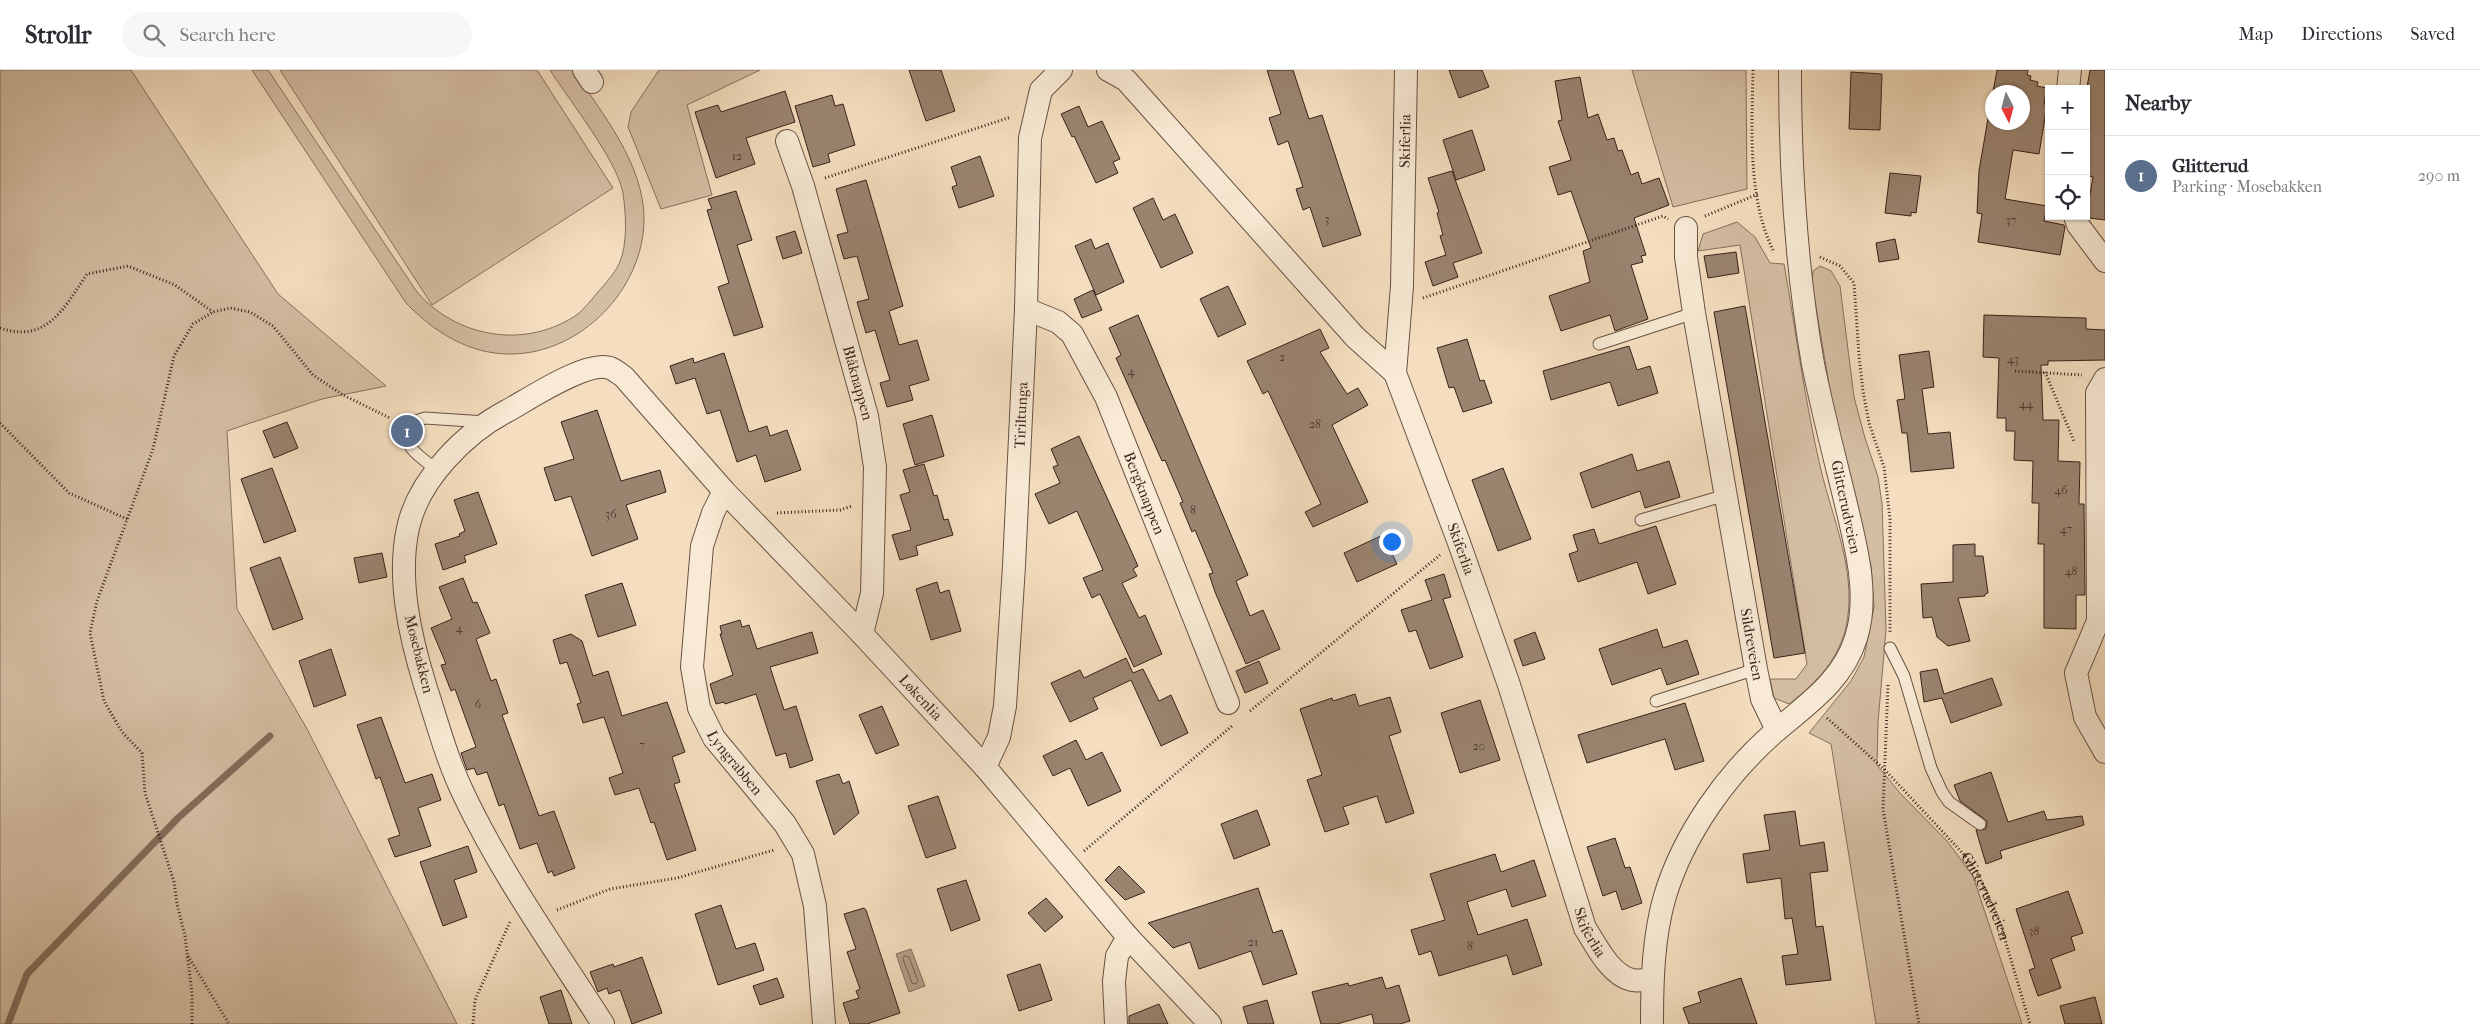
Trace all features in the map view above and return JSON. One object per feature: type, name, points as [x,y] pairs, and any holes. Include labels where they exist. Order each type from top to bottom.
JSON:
[{"type":"street","name":"Tiriltunga","points":[[985,767],[999,736],[1005,706],[1014,566],[1026,309],[1030,138],[1041,90],[1061,70]]},
{"type":"street","points":[[1108,70],[1126,80],[1355,338],[1395,373]]},
{"type":"street","name":"Skiferlia","points":[[1406,70],[1401,306],[1395,373],[1458,540],[1512,694],[1585,928],[1607,962],[1620,973],[1632,980],[1652,979]]},
{"type":"street","name":"Glitterudveien","points":[[1777,730],[1813,702],[1832,682],[1846,662],[1856,638],[1861,612],[1861,584],[1854,541],[1814,366],[1793,184],[1790,70]]},
{"type":"street","points":[[2068,85],[2070,70]]},
{"type":"street","name":"Blåknappen","points":[[786,141],[803,186],[867,416],[875,467],[872,594],[862,634]]},
{"type":"street","points":[[2076,220],[2105,261]]},
{"type":"street","name":"Sildreveien","points":[[1686,228],[1686,257],[1694,313],[1756,669],[1762,699],[1777,730]]},
{"type":"street","name":"Bergknappen","points":[[1026,309],[1058,322],[1072,334],[1106,398],[1237,713]]},
{"type":"street","name":"Mosebakken","points":[[603,1024],[521,897],[463,793],[445,749],[417,659],[408,610],[404,565],[408,528],[419,496],[436,469],[486,422],[588,368],[609,367],[624,376]]},
{"type":"street","name":"Løkenlia","points":[[624,376],[724,491],[862,634],[985,767],[1069,864],[1128,937],[1210,1024]]},
{"type":"street","points":[[2104,380],[2097,393],[2098,620],[2076,673],[2085,717],[2105,752]]},
{"type":"street","name":"Lyngrabben","points":[[724,491],[713,513],[702,546],[692,667],[699,708],[714,738],[784,824],[804,854],[815,906],[824,1024]]},
{"type":"street","points":[[1652,1024],[1652,979],[1657,938],[1665,896],[1682,856],[1710,802],[1740,766],[1777,730]]},
{"type":"street","points":[[1116,1024],[1114,981],[1117,956],[1128,937]]},
{"type":"lane","points":[[1599,344],[1694,313]]},
{"type":"lane","points":[[436,469],[410,450],[404,434],[404,425],[425,418],[486,422]]},
{"type":"lane","points":[[1641,520],[1726,495]]},
{"type":"lane","points":[[1890,648],[1904,676],[1931,768],[1942,792],[1949,802],[1980,824]]},
{"type":"lane","points":[[1656,701],[1756,669]]},
{"type":"path","points":[[1754,70],[1752,149],[1758,194],[1767,238],[1775,256],[1819,257],[1840,266],[1854,283],[1858,356],[1863,391],[1869,423],[1884,467],[1890,519],[1890,648],[1883,809],[1886,839],[1919,1024]]},
{"type":"path","points":[[803,186],[961,132],[1036,109]]},
{"type":"path","points":[[1401,306],[1663,216],[1686,228],[1710,213],[1758,194]]},
{"type":"path","points":[[0,328],[13,333],[41,330],[65,306],[87,274],[128,266],[175,285],[212,312]]},
{"type":"path","points":[[192,1024],[192,993],[174,882],[145,793],[142,753],[122,732],[104,701],[90,633],[96,601],[153,449],[174,356],[193,324],[212,312],[230,308],[250,312],[273,326],[313,375],[343,395],[404,425]]},
{"type":"path","points":[[2016,372],[2092,375],[2104,380]]},
{"type":"path","points":[[2045,372],[2077,450],[2098,465]]},
{"type":"path","points":[[0,423],[69,493],[128,519]]},
{"type":"path","points":[[751,518],[789,511],[840,510],[859,504],[875,494]]},
{"type":"path","points":[[1069,864],[1237,713],[1458,540]]},
{"type":"path","name":"Glitterudveien","points":[[1813,702],[1884,769],[1969,860],[2001,926],[2030,1024]]},
{"type":"path","points":[[535,919],[610,889],[677,878],[766,854],[795,841]]},
{"type":"path","points":[[472,1024],[475,1000],[521,897]]},
{"type":"path","points":[[187,954],[229,1024]]},
{"type":"shaded area","points":[[0,70],[131,70],[278,294],[386,386],[322,399],[227,431],[237,609],[306,727],[457,1024],[0,1024]]},
{"type":"shaded area","points":[[252,70],[268,70],[417,292],[433,308],[452,320],[472,329],[493,334],[515,335],[537,332],[558,325],[578,314],[615,271],[624,248],[625,211],[619,179],[602,147],[550,70],[573,70],[619,140],[637,179],[642,199],[644,219],[641,245],[633,269],[621,292],[604,312],[585,329],[562,342],[538,351],[512,354],[497,353],[482,351],[454,340],[428,323],[406,303]]},
{"type":"shaded area","points":[[280,70],[537,70],[613,188],[432,305]]},
{"type":"shaded area","points":[[659,70],[760,70],[687,105],[712,195],[661,209],[628,127],[631,112]]},
{"type":"shaded area","points":[[1632,70],[1746,70],[1747,189],[1673,207]]},
{"type":"shaded area","points":[[1737,222],[1755,237],[1770,263],[1784,264],[1815,445],[1846,564],[1849,603],[1844,635],[1826,669],[1789,704],[1774,698],[1770,679],[1796,679],[1807,664],[1740,245],[1698,251],[1703,234]]},
{"type":"shaded area","points":[[1820,266],[1831,271],[1840,286],[1854,397],[1878,477],[1882,503],[1886,630],[1878,722],[1877,765],[1900,793],[1947,841],[1973,876],[2022,1024],[1876,1024],[1831,744],[1809,733],[1851,681],[1864,657],[1874,607],[1871,566],[1834,413],[1812,284],[1813,271]]},
{"type":"water","points":[[911,949],[925,986],[909,992],[896,954]]},
{"type":"building","points":[[909,70],[941,70],[955,111],[926,121]]},
{"type":"building","points":[[1267,70],[1293,70],[1309,119],[1322,115],[1361,235],[1323,247],[1310,207],[1303,210],[1296,189],[1303,187],[1288,141],[1278,145],[1269,118],[1281,114]]},
{"type":"building","points":[[1449,70],[1482,70],[1489,87],[1459,98]]},
{"type":"building","points":[[1997,70],[2028,70],[2027,75],[2031,76],[2030,80],[2038,82],[2037,86],[2045,88],[2045,117],[2039,154],[2013,150],[2005,199],[2045,206],[2044,221],[2064,225],[2060,255],[1978,242],[1982,214],[1977,213],[1979,171],[1986,130],[2030,130],[2030,85],[1994,85]]},
{"type":"building","points":[[2090,70],[2105,70],[2105,220],[2090,218],[2090,194],[2093,177],[2090,176],[2090,85],[2087,85]]},
{"type":"building","points":[[1851,72],[1882,74],[1880,130],[1849,129]]},
{"type":"building","points":[[1580,77],[1588,118],[1598,114],[1607,140],[1614,138],[1618,151],[1622,150],[1631,175],[1638,172],[1642,184],[1659,178],[1669,205],[1634,218],[1646,255],[1641,256],[1643,262],[1631,265],[1648,319],[1615,331],[1610,315],[1561,331],[1549,296],[1590,282],[1583,251],[1591,248],[1571,191],[1558,195],[1549,167],[1571,160],[1558,121],[1562,120],[1555,81]]},
{"type":"building","points":[[785,91],[795,122],[746,138],[755,164],[716,178],[695,112],[718,105],[721,112]]},
{"type":"building","points":[[832,95],[835,106],[843,104],[855,145],[828,154],[830,162],[813,167],[795,106]]},
{"type":"building","points":[[1079,106],[1088,127],[1102,121],[1120,159],[1113,162],[1118,173],[1096,183],[1074,136],[1072,137],[1061,114]]},
{"type":"building","points":[[1472,130],[1485,170],[1456,180],[1443,140]]},
{"type":"building","points":[[980,156],[994,196],[959,208],[952,187],[957,185],[951,167]]},
{"type":"building","points":[[1452,171],[1482,253],[1453,263],[1458,277],[1433,286],[1425,262],[1446,255],[1440,236],[1443,235],[1437,213],[1439,212],[1428,178]]},
{"type":"building","points":[[1890,173],[1921,176],[1916,213],[1911,212],[1911,216],[1885,213]]},
{"type":"building","points":[[866,180],[903,306],[889,311],[899,345],[917,340],[929,380],[909,386],[913,400],[887,407],[880,383],[890,380],[875,330],[866,333],[857,302],[869,299],[857,256],[844,259],[837,235],[848,232],[836,189]]},
{"type":"building","points":[[736,191],[752,240],[737,245],[763,327],[734,336],[718,287],[729,283],[707,210],[712,209],[708,199]]},
{"type":"building","points":[[1153,198],[1163,220],[1175,214],[1193,253],[1161,268],[1133,208]]},
{"type":"building","points":[[795,231],[802,253],[783,259],[776,237]]},
{"type":"building","points":[[1091,239],[1095,249],[1108,243],[1124,282],[1096,295],[1075,246]]},
{"type":"building","points":[[1895,239],[1899,259],[1879,262],[1876,243]]},
{"type":"building","points":[[1736,252],[1739,273],[1708,278],[1704,256]]},
{"type":"building","points":[[1228,286],[1246,324],[1218,337],[1200,299]]},
{"type":"building","points":[[1093,290],[1102,310],[1082,318],[1074,299]]},
{"type":"building","points":[[1745,306],[1805,653],[1774,658],[1714,312]]},
{"type":"building","points":[[1138,315],[1248,575],[1236,581],[1250,616],[1263,610],[1280,649],[1246,664],[1215,592],[1209,574],[1213,573],[1195,530],[1192,532],[1180,503],[1183,502],[1165,460],[1162,461],[1116,358],[1121,355],[1109,328]]},
{"type":"building","points":[[1984,315],[2086,318],[2086,329],[2105,330],[2105,360],[2048,361],[2048,365],[2041,365],[2043,420],[2059,420],[2058,461],[2080,462],[2079,504],[2084,504],[2085,595],[2076,595],[2076,629],[2044,628],[2044,544],[2038,544],[2039,503],[2032,503],[2033,461],[2014,460],[2015,431],[2006,431],[2006,418],[1997,418],[1999,358],[1983,357]]},
{"type":"building","points":[[1320,329],[1329,348],[1320,352],[1347,394],[1358,388],[1368,405],[1332,425],[1368,502],[1313,527],[1305,512],[1321,504],[1268,391],[1263,394],[1247,361]]},
{"type":"building","points":[[1467,339],[1480,381],[1484,380],[1492,403],[1463,412],[1454,387],[1449,388],[1437,348]]},
{"type":"building","points":[[1629,346],[1637,370],[1650,366],[1658,393],[1618,406],[1610,382],[1551,400],[1543,371]]},
{"type":"building","points":[[1929,351],[1934,387],[1922,389],[1928,434],[1950,432],[1954,468],[1911,472],[1907,433],[1902,433],[1897,400],[1905,399],[1899,355]]},
{"type":"building","points":[[724,353],[749,432],[767,426],[770,436],[787,430],[801,470],[765,482],[756,455],[737,462],[720,410],[707,414],[695,378],[676,384],[670,366],[693,358],[694,363]]},
{"type":"building","points":[[597,410],[621,481],[660,470],[666,492],[626,505],[638,539],[592,556],[571,496],[555,501],[544,468],[574,459],[561,422]]},
{"type":"building","points":[[932,415],[944,456],[915,465],[903,424]]},
{"type":"building","points":[[287,422],[298,448],[274,458],[263,431]]},
{"type":"building","points":[[1079,436],[1138,566],[1133,569],[1137,576],[1122,583],[1139,618],[1145,615],[1162,654],[1134,667],[1100,594],[1092,598],[1083,578],[1103,570],[1077,511],[1049,524],[1035,494],[1060,483],[1053,467],[1058,465],[1051,449]]},
{"type":"building","points":[[1632,454],[1637,471],[1669,461],[1680,497],[1645,508],[1640,491],[1592,508],[1580,473]]},
{"type":"building","points":[[924,464],[934,496],[937,495],[944,520],[948,519],[953,535],[916,546],[918,555],[900,560],[892,535],[911,530],[900,495],[910,492],[903,470]]},
{"type":"building","points":[[272,468],[296,531],[264,543],[241,479]]},
{"type":"building","points":[[1503,468],[1531,539],[1498,551],[1472,480]]},
{"type":"building","points":[[478,492],[497,544],[464,556],[466,562],[443,570],[435,544],[460,536],[459,534],[465,531],[454,500]]},
{"type":"building","points":[[1656,526],[1676,584],[1648,594],[1637,562],[1578,582],[1569,554],[1578,551],[1573,535],[1594,529],[1599,544]]},
{"type":"building","points":[[1383,535],[1397,564],[1357,582],[1344,553]]},
{"type":"building","points":[[1975,544],[1975,556],[1983,556],[1988,593],[1985,596],[1958,598],[1970,641],[1948,646],[1937,637],[1932,617],[1923,618],[1921,584],[1953,582],[1953,545]]},
{"type":"building","points":[[382,553],[387,577],[359,583],[354,558]]},
{"type":"building","points":[[280,557],[303,619],[273,630],[250,568]]},
{"type":"building","points":[[1444,574],[1451,597],[1443,599],[1463,657],[1430,669],[1416,630],[1409,632],[1401,610],[1432,600],[1425,580]]},
{"type":"building","points":[[463,578],[473,603],[477,602],[490,633],[476,639],[491,681],[496,679],[508,713],[502,715],[539,816],[554,811],[575,868],[554,876],[552,871],[548,873],[537,843],[520,849],[504,804],[499,806],[487,772],[477,775],[474,768],[467,770],[461,753],[476,747],[455,689],[451,691],[441,665],[446,664],[431,628],[452,619],[439,587]]},
{"type":"building","points":[[937,582],[940,593],[949,590],[961,631],[931,640],[916,589]]},
{"type":"building","points":[[622,583],[636,625],[598,637],[585,595]]},
{"type":"building","points":[[740,620],[742,627],[749,625],[757,649],[812,632],[818,653],[770,667],[784,710],[796,706],[813,760],[790,768],[786,753],[776,756],[756,694],[725,704],[724,702],[716,704],[710,684],[733,675],[720,634],[722,634],[720,626]]},
{"type":"building","points":[[1657,629],[1663,648],[1687,640],[1699,674],[1667,685],[1661,668],[1612,685],[1599,649]]},
{"type":"building","points":[[1535,632],[1545,659],[1523,666],[1514,640]]},
{"type":"building","points":[[571,634],[582,641],[593,676],[608,671],[622,716],[667,702],[685,752],[672,757],[680,782],[674,784],[696,850],[667,860],[654,822],[651,823],[639,788],[615,795],[609,778],[623,773],[604,717],[583,723],[577,704],[581,703],[567,662],[560,664],[553,640]]},
{"type":"building","points":[[331,649],[346,695],[314,707],[299,661]]},
{"type":"building","points":[[1126,658],[1133,673],[1143,669],[1159,701],[1171,695],[1188,733],[1161,746],[1131,680],[1093,698],[1098,709],[1070,722],[1051,683],[1080,670],[1084,678]]},
{"type":"building","points":[[1259,661],[1268,683],[1245,693],[1236,671]]},
{"type":"building","points":[[1937,669],[1944,694],[1992,678],[2002,705],[1951,723],[1942,698],[1924,702],[1920,672]]},
{"type":"building","points":[[1355,694],[1359,706],[1390,697],[1401,732],[1389,736],[1414,813],[1386,823],[1377,796],[1343,807],[1349,824],[1325,832],[1307,780],[1322,775],[1300,709],[1332,698],[1333,701]]},
{"type":"building","points":[[1480,700],[1500,760],[1460,773],[1441,713]]},
{"type":"building","points":[[1685,703],[1704,761],[1675,770],[1665,739],[1587,763],[1578,735]]},
{"type":"building","points":[[882,706],[899,745],[876,754],[859,715]]},
{"type":"building","points":[[381,717],[405,783],[432,774],[441,800],[418,808],[431,846],[395,857],[388,839],[400,835],[380,777],[376,779],[357,725]]},
{"type":"building","points":[[1076,740],[1086,760],[1102,752],[1121,791],[1088,806],[1070,768],[1053,776],[1043,756]]},
{"type":"building","points":[[1991,772],[2008,822],[2044,811],[2047,820],[2082,816],[2084,825],[2000,851],[2002,858],[1986,864],[1976,830],[1986,829],[1987,821],[1960,801],[1954,785]]},
{"type":"building","points":[[839,774],[843,784],[849,781],[859,813],[834,835],[816,781]]},
{"type":"building","points":[[938,796],[956,848],[926,858],[908,806]]},
{"type":"building","points":[[1257,810],[1270,845],[1234,859],[1221,824]]},
{"type":"building","points":[[1795,811],[1800,846],[1824,842],[1828,871],[1810,873],[1816,927],[1823,926],[1831,980],[1786,985],[1782,956],[1798,954],[1792,918],[1785,919],[1781,878],[1747,883],[1743,854],[1770,850],[1764,815]]},
{"type":"building","points":[[1615,838],[1625,868],[1630,867],[1642,903],[1622,910],[1616,891],[1603,896],[1587,847]]},
{"type":"building","points":[[468,846],[477,872],[454,880],[467,917],[443,926],[420,862]]},
{"type":"building","points":[[1495,854],[1501,872],[1534,860],[1546,896],[1512,907],[1506,889],[1467,902],[1478,935],[1527,919],[1542,965],[1513,975],[1507,955],[1439,976],[1431,951],[1419,955],[1411,930],[1445,920],[1430,874]]},
{"type":"building","points":[[1119,866],[1145,892],[1125,900],[1105,880]]},
{"type":"building","points":[[966,880],[980,920],[951,931],[937,889]]},
{"type":"building","points":[[1258,888],[1273,933],[1282,930],[1297,974],[1263,985],[1251,951],[1199,969],[1190,942],[1173,948],[1148,923]]},
{"type":"building","points":[[2068,891],[2083,933],[2071,937],[2075,950],[2051,959],[2061,988],[2038,996],[2029,970],[2035,968],[2016,909]]},
{"type":"building","points":[[1046,898],[1063,917],[1045,932],[1028,913]]},
{"type":"building","points":[[721,905],[736,949],[755,943],[764,970],[718,985],[695,914]]},
{"type":"building","points":[[864,908],[900,1013],[867,1024],[850,1024],[843,1003],[859,998],[856,991],[860,989],[847,952],[856,949],[844,914]]},
{"type":"building","points":[[642,957],[662,1013],[632,1024],[620,990],[609,994],[607,988],[598,992],[590,972],[613,964],[614,967]]},
{"type":"building","points":[[1040,964],[1052,1000],[1019,1011],[1007,975]]},
{"type":"building","points":[[1382,977],[1386,989],[1399,985],[1410,1021],[1400,1024],[1374,1024],[1372,1014],[1337,1024],[1321,1024],[1312,992],[1348,983],[1349,986]]},
{"type":"building","points":[[777,978],[784,997],[760,1005],[753,986]]},
{"type":"building","points":[[1741,978],[1757,1024],[1689,1024],[1683,1008],[1701,1002],[1698,992]]},
{"type":"building","points":[[561,990],[572,1024],[549,1024],[540,997]]},
{"type":"building","points":[[2095,997],[2102,1024],[2065,1024],[2060,1006]]},
{"type":"building","points":[[1267,1000],[1274,1024],[1248,1024],[1243,1007]]},
{"type":"building","points":[[1159,1004],[1168,1024],[1129,1024],[1129,1016]]},
{"type":"waterway","points":[[8,1024],[27,974],[178,818],[270,736]]},
{"type":"place","name":"Glitterud","points":[[407,431]]}]
